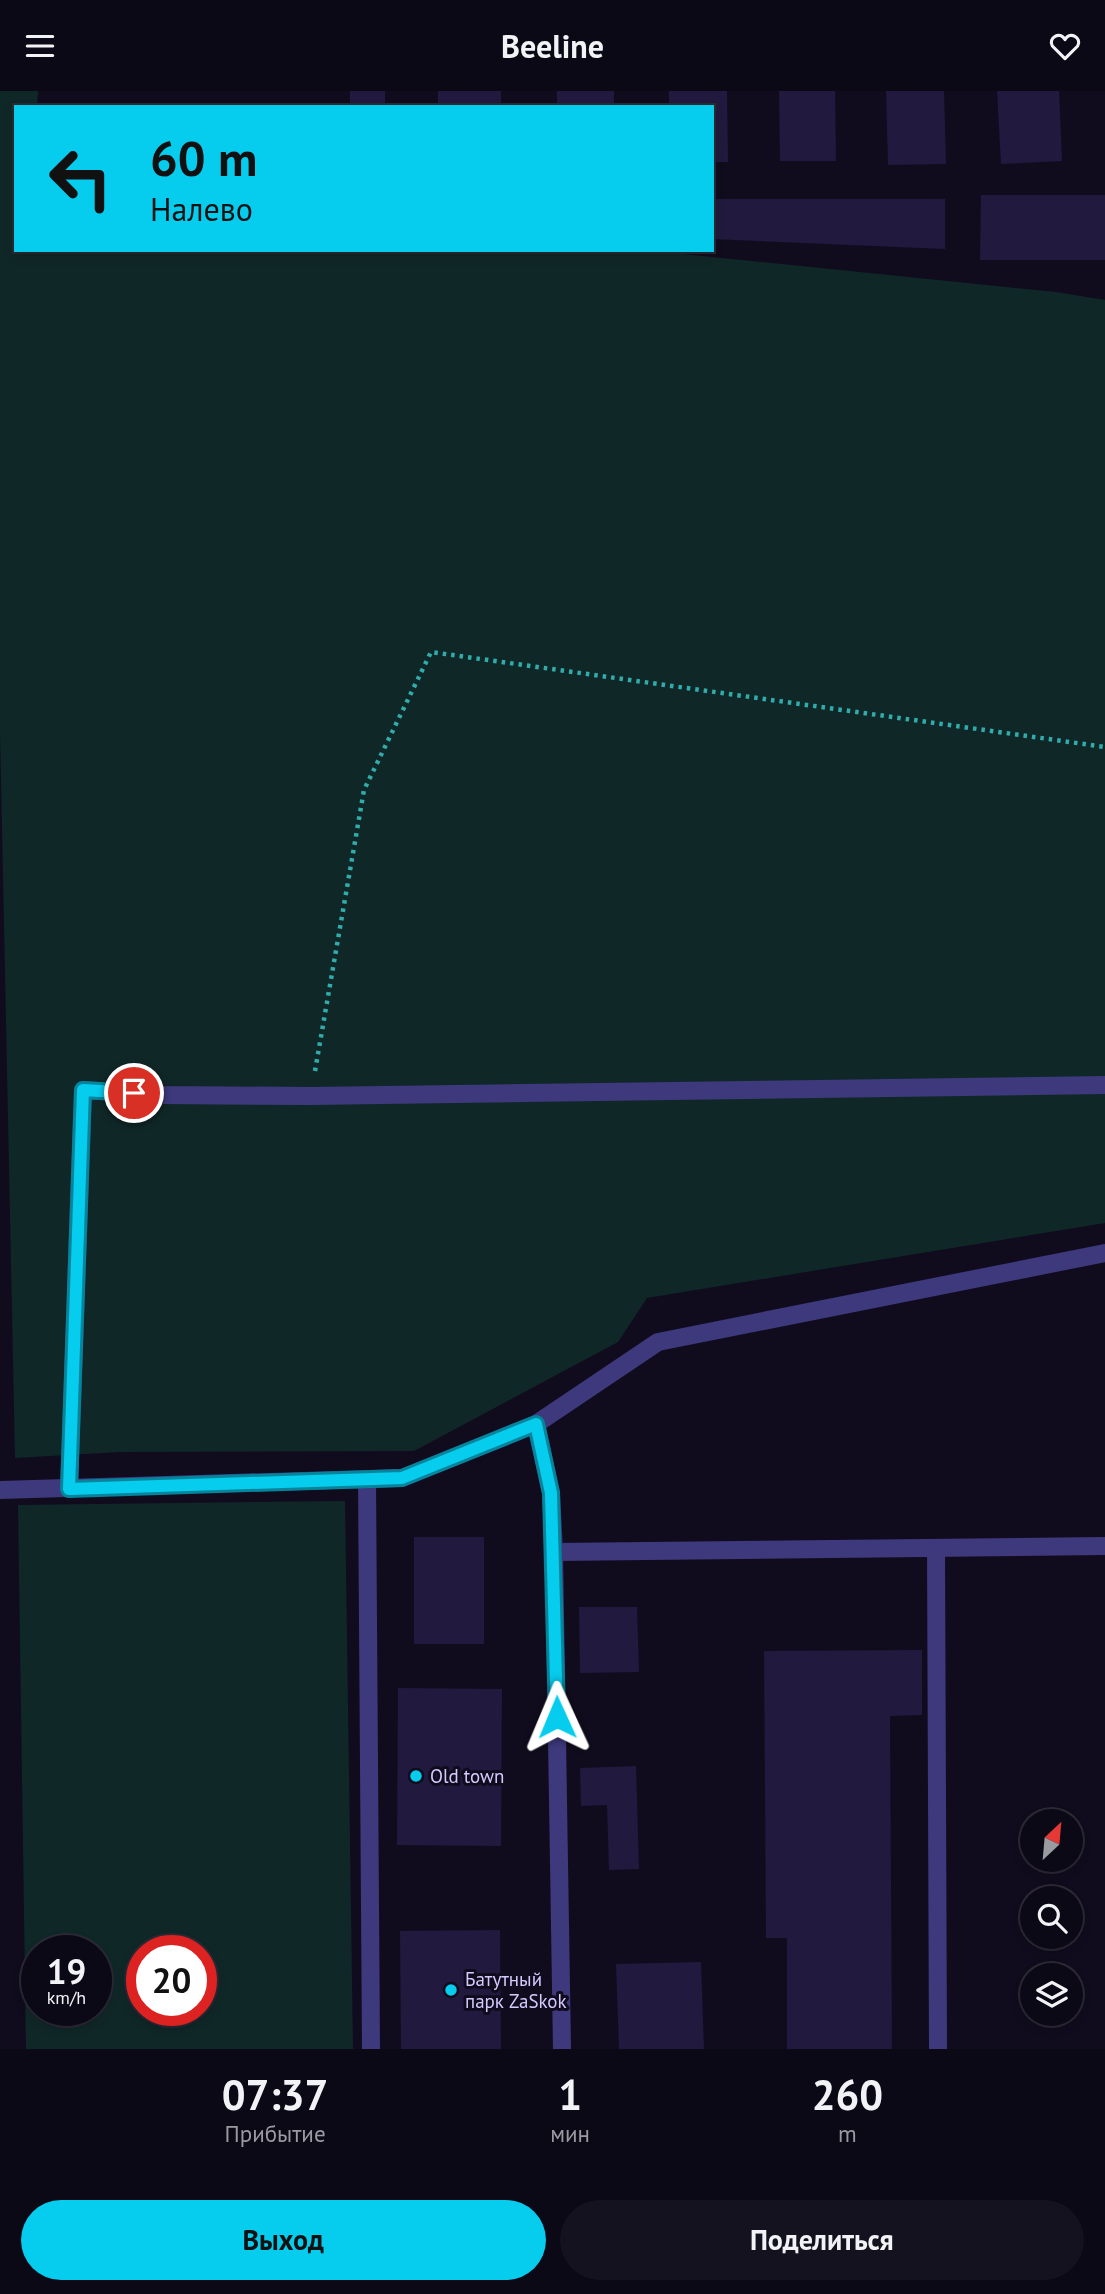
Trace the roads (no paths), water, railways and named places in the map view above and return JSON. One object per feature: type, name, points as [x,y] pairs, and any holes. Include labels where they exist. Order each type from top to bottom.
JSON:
[{"type":"lane","points":[[69,1489],[83,1090],[159,1095],[311,1096],[1105,1085]]},
{"type":"lane","points":[[0,1490],[402,1478],[536,1424],[658,1342],[1105,1253]]},
{"type":"lane","points":[[536,1424],[551,1493],[554,1552],[562,2049]]},
{"type":"lane","points":[[367,1479],[370,2049]]},
{"type":"lane","points":[[554,1552],[1105,1546]]},
{"type":"lane","points":[[936,1548],[938,2049]]},
{"type":"place","name":"Old town","points":[[416,1776]]},
{"type":"place","name":"Батутный парк ZaSkok","points":[[451,1990]]}]
